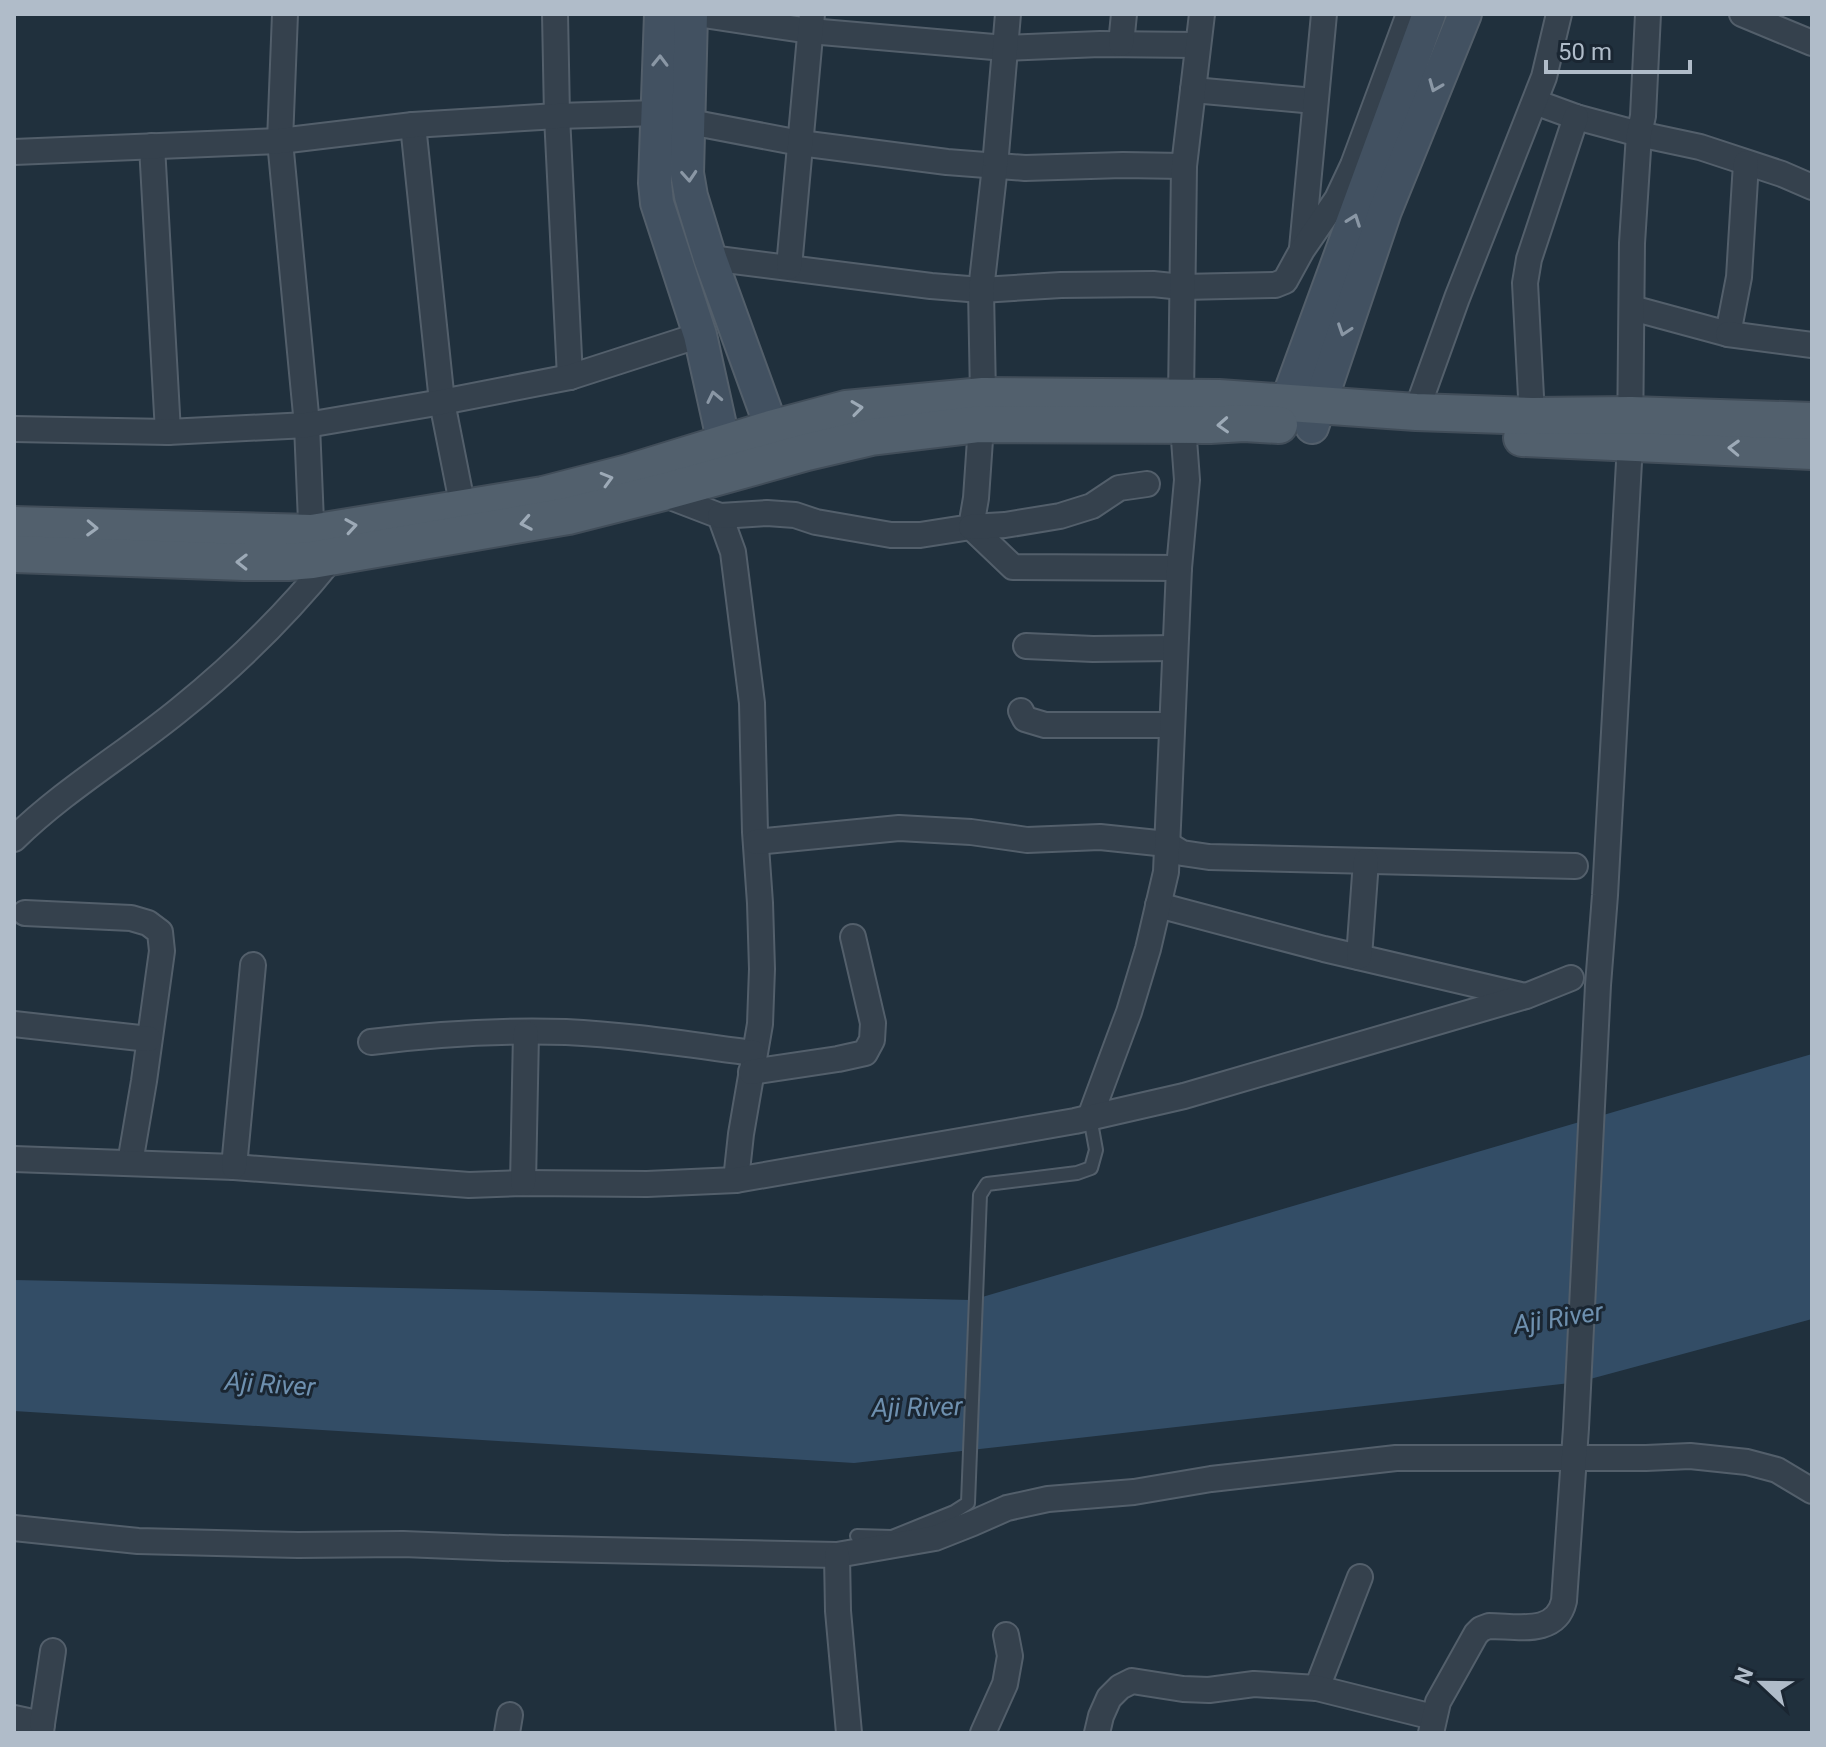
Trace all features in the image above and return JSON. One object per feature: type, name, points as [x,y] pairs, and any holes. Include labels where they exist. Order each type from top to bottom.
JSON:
[{"type":"main road","points":[[14,525],[318,550],[568,516],[659,479],[777,444],[846,409],[1182,412],[1219,398],[1299,415],[1630,430],[1812,421]]},
{"type":"main road","points":[[1299,415],[1416,412],[1532,416],[1812,451]]},
{"type":"main road","points":[[14,554],[288,562],[318,550],[463,508],[659,479]]},
{"type":"street","points":[[14,839],[35,817],[178,711],[241,656],[303,593],[318,550],[280,141],[285,14]]},
{"type":"street","points":[[555,14],[570,377]]},
{"type":"street","points":[[661,14],[655,183],[657,203],[700,335],[727,459]]},
{"type":"street","points":[[777,444],[691,196],[687,173],[694,14],[811,23],[1005,48],[1197,45]]},
{"type":"street","points":[[971,527],[976,498],[981,410],[981,290],[1008,14]]},
{"type":"street","points":[[1121,44],[1124,14]]},
{"type":"street","points":[[1090,1117],[1129,1012],[1166,872],[1179,568],[1187,480],[1182,412],[1184,166],[1202,14]]},
{"type":"street","points":[[1302,250],[1324,14]]},
{"type":"street","points":[[710,258],[981,290],[1061,285],[1275,285],[1285,281],[1337,199],[1353,165],[1409,14]]},
{"type":"street","points":[[1299,415],[1429,14]]},
{"type":"street","points":[[1299,415],[1465,14]]},
{"type":"street","points":[[1416,412],[1544,77],[1559,14]]},
{"type":"street","points":[[1097,1733],[1109,1698],[1132,1681],[1209,1690],[1254,1684],[1317,1688],[1432,1725],[1438,1702],[1481,1629],[1489,1626],[1542,1626],[1555,1620],[1561,1611],[1576,1428],[1630,430],[1632,243],[1648,14]]},
{"type":"street","points":[[1742,14],[1812,43]]},
{"type":"street","points":[[789,267],[811,23]]},
{"type":"street","points":[[1193,90],[1315,101]]},
{"type":"street","points":[[1535,102],[1576,117],[1700,147],[1812,187]]},
{"type":"street","points":[[14,152],[280,141],[413,125],[658,113],[800,143],[947,162],[1025,168],[1184,166]]},
{"type":"street","points":[[1532,416],[1525,283],[1529,259],[1576,117]]},
{"type":"street","points":[[413,125],[442,402],[463,508]]},
{"type":"street","points":[[152,146],[168,432]]},
{"type":"street","points":[[1728,334],[1739,277],[1746,163]]},
{"type":"street","points":[[1632,308],[1728,334],[1812,345]]},
{"type":"street","points":[[14,429],[168,432],[307,425],[570,377],[700,335]]},
{"type":"street","points":[[659,479],[673,498],[720,516],[795,515],[816,522],[891,535],[920,535],[1060,516],[1092,506],[1119,488],[1147,484]]},
{"type":"street","points":[[720,516],[733,552],[752,703],[762,969],[760,1024],[736,1180]]},
{"type":"street","points":[[971,527],[1013,567],[1179,568]]},
{"type":"street","points":[[1026,646],[1175,648]]},
{"type":"street","points":[[1021,711],[1025,719],[1045,725],[1172,725]]},
{"type":"street","points":[[756,842],[899,828],[971,832],[1027,840],[1100,837],[1167,844],[1182,853],[1209,857],[1575,866]]},
{"type":"street","points":[[1359,957],[1366,861]]},
{"type":"street","points":[[1158,905],[1255,932],[1526,996]]},
{"type":"street","points":[[25,913],[131,918],[148,923],[160,932],[162,951],[130,1163]]},
{"type":"street","points":[[371,1042],[429,1035],[566,1032],[651,1040],[753,1062],[838,1059],[865,1053],[872,1040],[873,1023],[853,937]]},
{"type":"street","points":[[234,1167],[253,965]]},
{"type":"street","points":[[14,1159],[234,1167],[469,1185],[736,1180],[1090,1117],[1184,1096],[1526,996],[1571,978]]},
{"type":"street","points":[[14,1024],[149,1039]]},
{"type":"street","points":[[523,1183],[526,1033]]},
{"type":"street","points":[[14,1528],[167,1542],[403,1544],[837,1555],[935,1538],[1007,1508],[1048,1499],[1134,1492],[1211,1479],[1396,1458],[1690,1456],[1747,1462],[1777,1470],[1812,1491]]},
{"type":"street","points":[[837,1555],[838,1611],[849,1733]]},
{"type":"street","points":[[1317,1688],[1360,1577]]},
{"type":"street","points":[[983,1733],[1005,1684],[1010,1656],[1006,1635]]},
{"type":"street","points":[[14,1718],[41,1729],[53,1651]]},
{"type":"lane","points":[[857,1536],[892,1537],[954,1512],[968,1503],[980,1195],[987,1184],[1077,1173],[1091,1168],[1096,1150],[1090,1117]]},
{"type":"water","name":"Aji River","points":[[1812,1054],[1812,1319],[1579,1382],[854,1463],[14,1411],[14,1280],[972,1300]]}]
